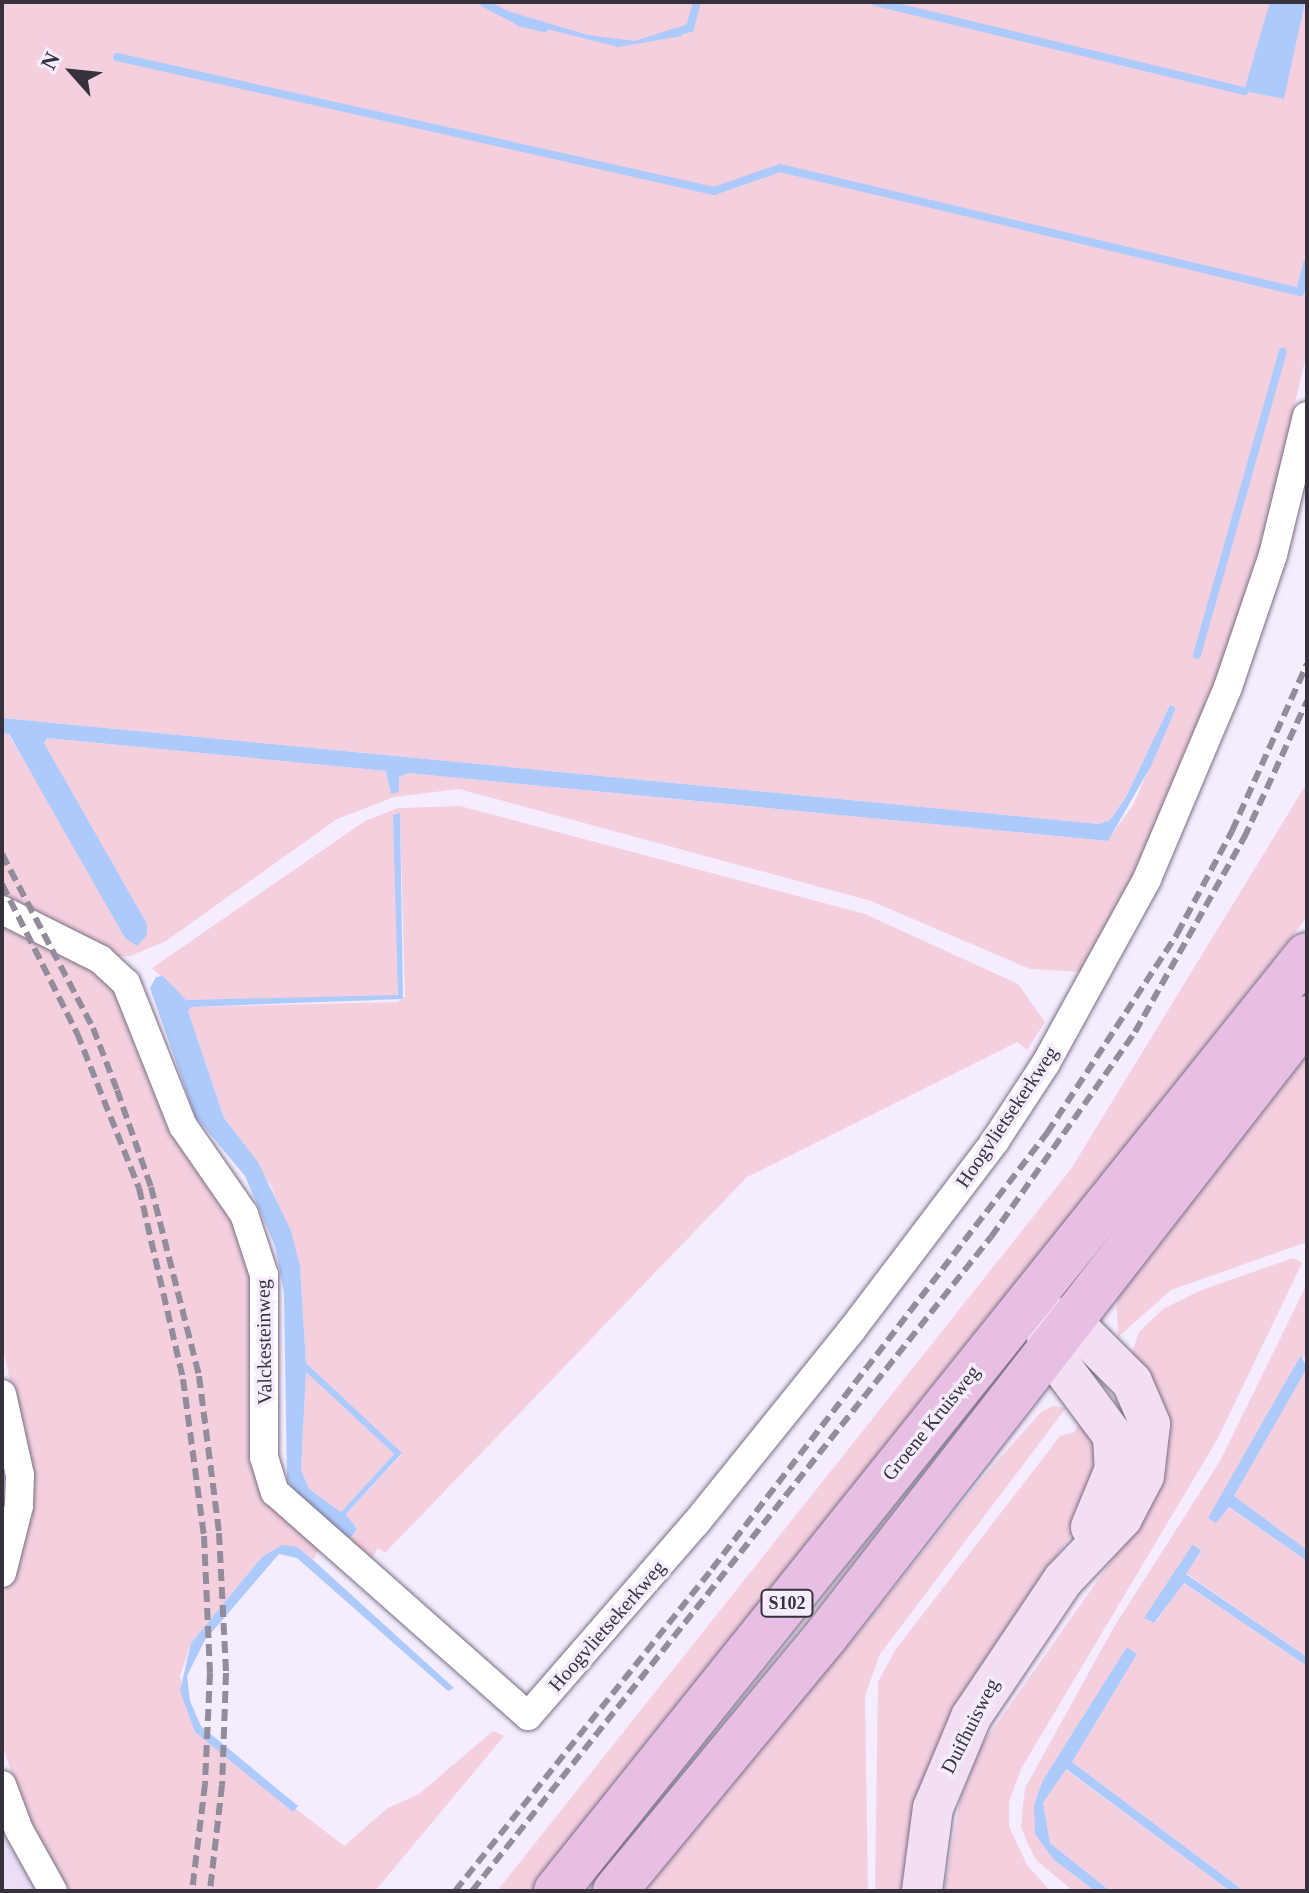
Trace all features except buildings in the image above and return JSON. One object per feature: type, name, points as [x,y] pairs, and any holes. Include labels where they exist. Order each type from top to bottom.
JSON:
[{"type":"main road","name":"Groene Kruisweg","points":[[615,1891],[826,1636],[959,1464],[1045,1325],[1049,1275],[1307,955]]},
{"type":"main road","name":"Groene Kruisweg","points":[[556,1891],[1307,1018]]},
{"type":"main road","name":"Duifhuisweg","points":[[1045,1325],[1082,1397],[1100,1413],[1113,1436],[1115,1469],[1104,1501],[1063,1580]]},
{"type":"main road","name":"Duifhuisweg","points":[[922,1891],[933,1808],[965,1729],[998,1670],[1063,1580],[1122,1518],[1144,1476],[1150,1424],[1132,1382],[1045,1325]]},
{"type":"main road","points":[[959,1464],[1034,1400],[1056,1391],[1082,1397]]},
{"type":"street","name":"Hoogvlietsekerkweg","points":[[528,1716],[696,1523],[851,1331],[995,1141],[1046,1063],[1147,879],[1228,687],[1273,555],[1307,416]]},
{"type":"street","name":"Valckesteinweg","points":[[2,910],[100,959],[126,983],[183,1126],[244,1214],[260,1250],[265,1285],[264,1457],[275,1492],[528,1716]]},
{"type":"street","points":[[2,1394],[20,1475],[15,1527],[2,1573]]},
{"type":"street","points":[[2,1785],[19,1830],[53,1891]]},
{"type":"shaded area","points":[[2,2],[1307,2],[1307,352],[1256,568],[1207,705],[1143,856],[1085,972],[1030,969],[871,901],[459,789],[394,797],[337,819],[166,941],[130,956],[117,956],[2,900],[2,733],[8,734],[136,945],[147,935],[44,743],[47,738],[386,771],[391,793],[399,777],[408,773],[1107,841],[1133,805],[1176,708],[1170,705],[1126,797],[1110,820],[1099,824],[2,718]]},
{"type":"shaded area","points":[[1307,783],[1307,917],[536,1891],[497,1891],[1071,1169]]},
{"type":"shaded area","points":[[460,806],[865,914],[1018,984],[1045,1022],[1027,1050],[1017,1042],[747,1177],[385,1553],[378,1548],[372,1558],[349,1539],[357,1529],[346,1514],[401,1455],[306,1363],[300,1266],[271,1186],[224,1118],[188,1011],[190,1007],[397,1002],[405,997],[400,814],[393,816],[401,988],[395,997],[186,1000],[152,968],[365,821],[398,808]]},
{"type":"shaded area","points":[[2,921],[74,954],[112,983],[220,1193],[250,1256],[255,1441],[320,1548],[313,1560],[297,1547],[262,1557],[191,1643],[180,1676],[194,1730],[344,1846],[388,1808],[419,1794],[493,1731],[504,1736],[375,1891],[65,1891],[27,1822],[2,1743],[2,1599],[18,1554],[31,1486],[2,1342]]},
{"type":"shaded area","points":[[1307,1043],[1307,1242],[1171,1290],[1118,1337],[1116,1289]]},
{"type":"shaded area","points":[[1293,1258],[1302,1263],[1218,1438],[1021,1769],[1009,1802],[1009,1826],[1027,1865],[1050,1891],[944,1891],[960,1800],[982,1745],[1145,1513],[1131,1356],[1139,1332],[1163,1309],[1199,1291]]},
{"type":"shaded area","points":[[1307,1284],[1307,1359],[1300,1356],[1265,1422],[1228,1507],[1307,1561],[1307,1657],[1186,1573],[1201,1552],[1194,1544],[1155,1623],[1183,1583],[1307,1666],[1307,1891],[1244,1891],[1072,1762],[1137,1654],[1127,1648],[1043,1780],[1034,1805],[1054,1860],[1095,1891],[1073,1891],[1036,1860],[1029,1846],[1021,1827],[1025,1788],[1114,1627],[1220,1461]]},
{"type":"shaded area","points":[[1307,1368],[1307,1550],[1233,1496]]},
{"type":"shaded area","points":[[306,1372],[394,1454],[341,1512],[309,1489],[301,1470]]},
{"type":"shaded area","points":[[1053,1406],[1066,1408],[880,1654],[865,1696],[868,1891],[641,1891],[820,1668],[855,1637],[984,1476],[1041,1412]]},
{"type":"shaded area","points":[[1084,1417],[1101,1444],[1086,1513],[992,1650],[938,1743],[909,1834],[902,1891],[875,1891],[878,1682],[896,1649],[1060,1436],[1074,1432]]},
{"type":"shaded area","points":[[1065,1769],[1230,1891],[1110,1891],[1050,1843],[1043,1803]]},
{"type":"shaded area","points":[[2,1815],[43,1891],[2,1891]]},
{"type":"water","points":[[477,2],[588,35],[635,41],[675,28],[682,36],[618,47],[535,26]]},
{"type":"water","points":[[1270,2],[1305,2],[1284,99],[1244,91]]},
{"type":"water","points":[[1170,705],[1176,708],[1151,766],[1108,841],[408,773],[399,777],[399,792],[391,794],[386,771],[47,738],[44,743],[147,924],[147,935],[137,946],[125,938],[9,734],[2,733],[2,718],[1099,824],[1110,820],[1126,797]]},
{"type":"water","points":[[400,813],[403,999],[191,1007],[188,1011],[224,1118],[258,1162],[291,1231],[300,1266],[306,1363],[402,1453],[346,1514],[357,1529],[349,1539],[295,1493],[287,1479],[284,1292],[275,1246],[245,1176],[195,1116],[150,988],[156,977],[163,976],[186,1000],[398,995],[393,815]],"holes":[[[306,1372],[394,1454],[341,1512],[309,1489],[301,1470]]]},
{"type":"water","points":[[1301,1355],[1307,1368],[1234,1496],[1307,1550],[1307,1561],[1229,1507],[1216,1523],[1208,1518]]},
{"type":"water","points":[[1193,1544],[1201,1551],[1186,1574],[1307,1657],[1307,1666],[1184,1583],[1154,1623],[1144,1618]]},
{"type":"water","points":[[282,1545],[297,1547],[313,1560],[454,1688],[448,1691],[297,1558],[279,1554],[205,1640],[187,1676],[190,1701],[201,1726],[298,1806],[293,1812],[195,1732],[180,1691],[191,1643],[262,1557]]},
{"type":"water","points":[[1127,1647],[1137,1654],[1072,1762],[1244,1891],[1230,1891],[1066,1769],[1043,1803],[1050,1843],[1110,1891],[1095,1891],[1054,1860],[1035,1834],[1034,1805],[1043,1780]]},
{"type":"waterway","points":[[482,2],[522,23],[544,28]]},
{"type":"waterway","points":[[670,34],[690,28],[697,2]]},
{"type":"waterway","points":[[876,2],[1244,91]]},
{"type":"waterway","points":[[117,57],[714,191],[780,168],[1300,292],[1307,264]]},
{"type":"waterway","points":[[1197,655],[1283,352]]},
{"type":"railway","points":[[455,1891],[712,1569],[1047,1133],[1177,934],[1232,831],[1307,664]]},
{"type":"railway","points":[[472,1891],[991,1237],[1135,1032],[1244,838],[1307,701]]},
{"type":"railway","points":[[2,854],[93,1028],[117,1090],[151,1187],[199,1376],[219,1533],[226,1673],[222,1785],[210,1891]]},
{"type":"railway","points":[[2,884],[77,1033],[139,1188],[183,1379],[204,1536],[210,1673],[205,1784],[192,1891]]}]
